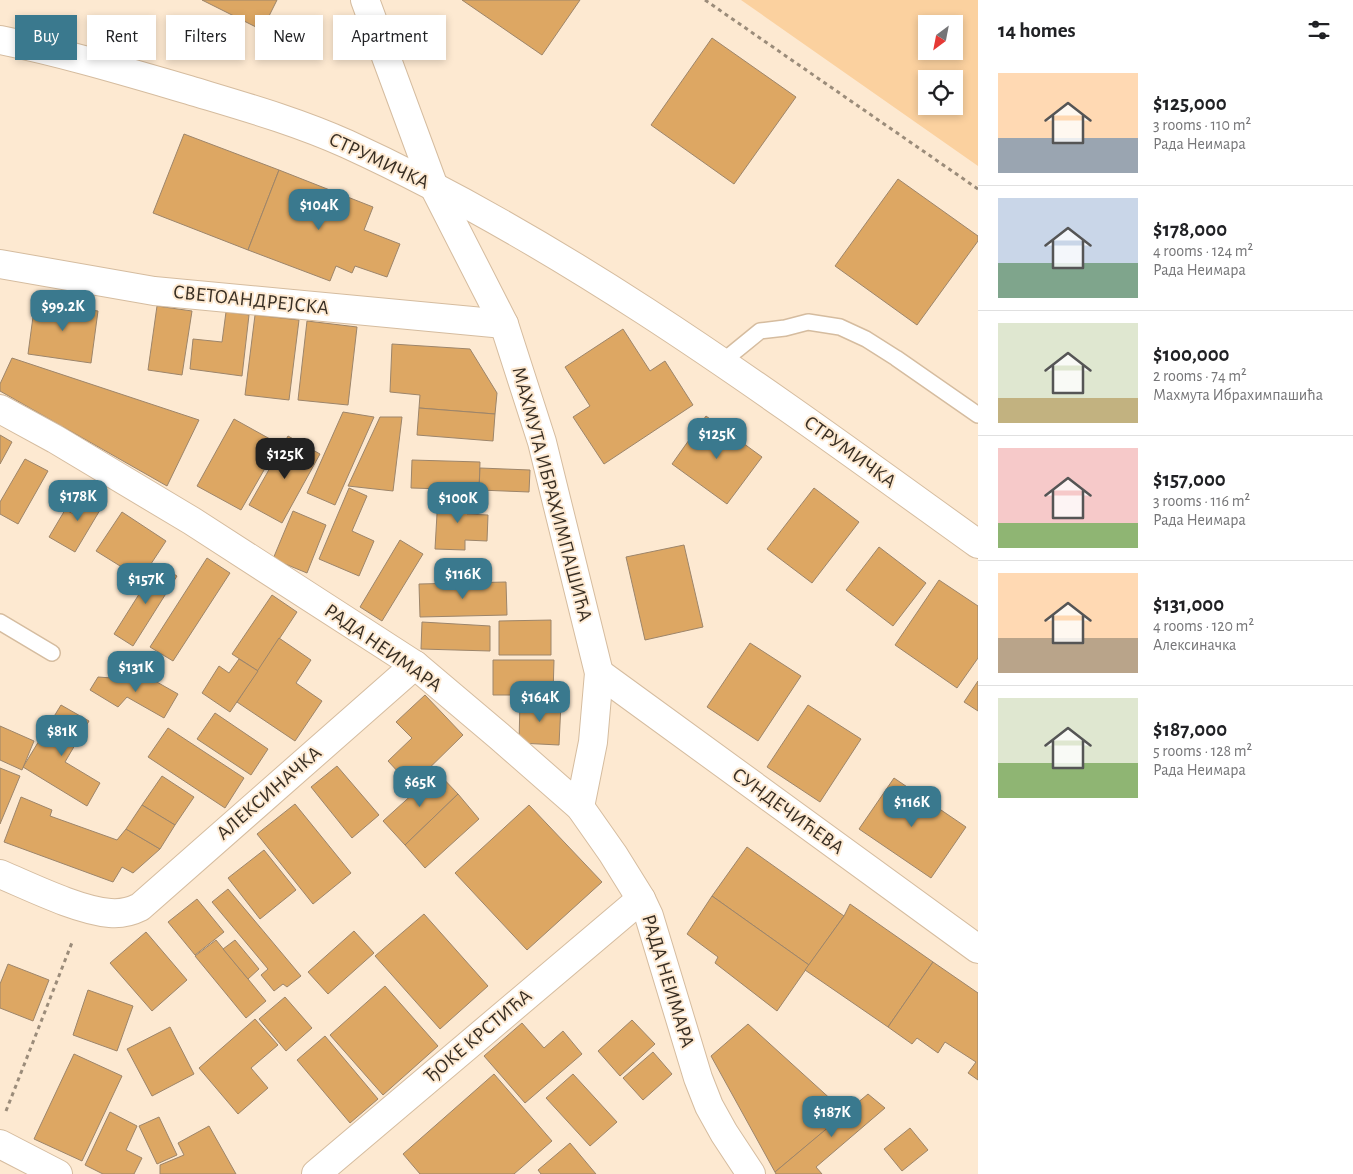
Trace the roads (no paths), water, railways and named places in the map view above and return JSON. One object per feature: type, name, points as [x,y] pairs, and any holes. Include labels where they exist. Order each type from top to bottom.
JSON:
[{"type":"street","name":"МАХМУТА ИБРАХИМПАШИЋА","points":[[365,0],[434,187],[504,324],[542,442],[599,673],[593,742],[580,807]]},
{"type":"street","name":"СТРУМИЧКА","points":[[0,40],[134,74],[274,116],[345,143],[434,187],[494,219],[590,277],[722,362],[978,544]]},
{"type":"street","name":"СВЕТОАНДРЕЈСКА","points":[[0,264],[154,291],[504,324]]},
{"type":"street","name":"РАДА НЕИМАРА","points":[[0,409],[56,439],[192,521],[415,665],[580,807],[641,898],[650,916],[698,1078],[709,1106],[751,1174]]},
{"type":"street","name":"АЛЕКСИНАЧКА","points":[[0,874],[86,908],[118,913],[131,911],[140,906],[415,665]]},
{"type":"street","name":"СУНДЕЧИЋЕВА","points":[[599,673],[978,949]]},
{"type":"street","name":"ЂОКЕ КРСТИЋА","points":[[316,1174],[641,898]]},
{"type":"street","points":[[0,1144],[58,1174]]},
{"type":"lane","points":[[722,362],[760,331],[785,328],[808,322],[840,327],[866,339],[896,358],[978,415]]},
{"type":"lane","points":[[0,622],[52,653]]}]
